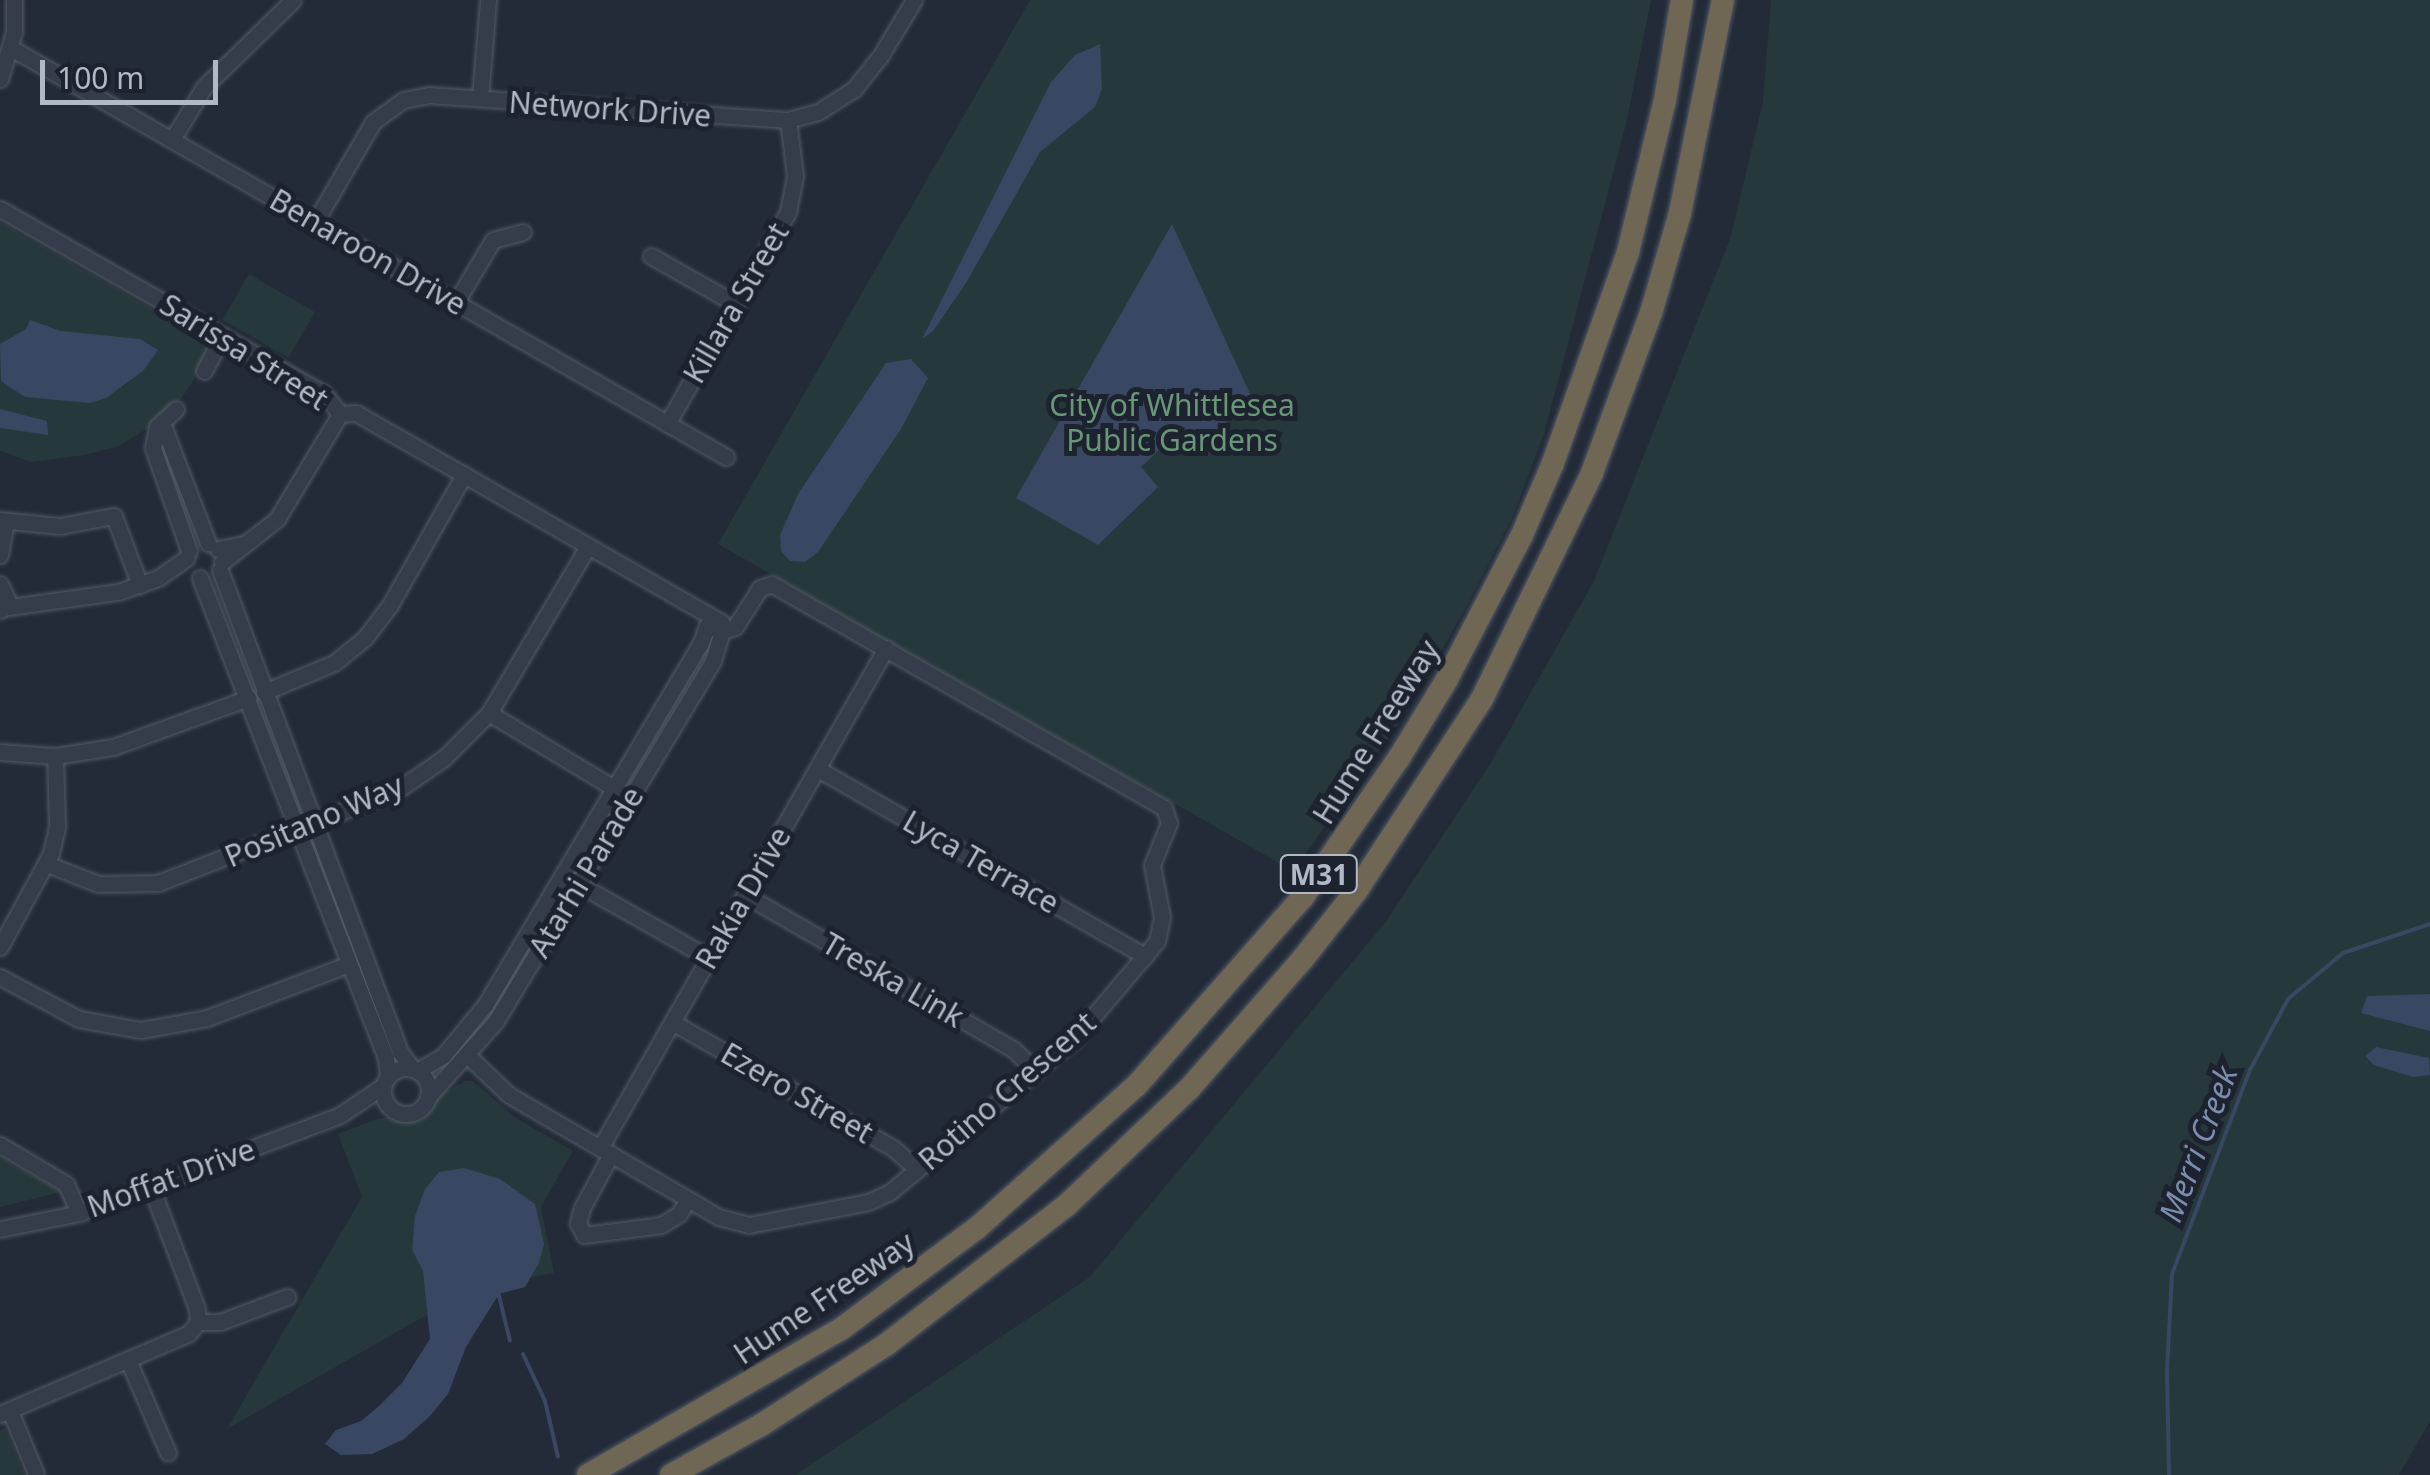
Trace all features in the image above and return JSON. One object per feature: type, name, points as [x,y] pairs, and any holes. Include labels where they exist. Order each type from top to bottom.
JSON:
[{"type":"highway","name":"Hume Freeway","points":[[588,1475],[841,1329],[978,1228],[1137,1084],[1302,897],[1400,758],[1446,681],[1522,536],[1553,463],[1582,394],[1628,252],[1665,100],[1682,0]]},
{"type":"highway","name":"M31","points":[[671,1475],[887,1344],[1067,1205],[1201,1076],[1357,890],[1482,698],[1592,474],[1652,313],[1680,214],[1723,0]]},
{"type":"street","points":[[0,79],[11,48],[14,0]]},
{"type":"street","points":[[172,140],[204,87],[293,0]]},
{"type":"street","points":[[480,98],[488,0]]},
{"type":"street","name":"Network Drive","points":[[315,222],[382,113],[416,96],[788,120],[818,112],[854,89],[882,56],[914,0]]},
{"type":"street","name":"Benaroon Drive","points":[[11,48],[726,457]]},
{"type":"street","name":"Killara Street","points":[[668,424],[791,202],[795,176],[788,120]]},
{"type":"street","name":"Sarissa Street","points":[[0,209],[324,394],[340,414],[356,413],[588,546],[673,586],[717,626]]},
{"type":"street","points":[[456,302],[494,240],[524,232]]},
{"type":"street","points":[[651,256],[736,304]]},
{"type":"street","points":[[204,372],[224,336]]},
{"type":"street","points":[[176,408],[155,431],[153,448],[188,555],[256,695]]},
{"type":"street","points":[[1,609],[30,602],[81,600],[140,585],[158,578],[188,555],[217,556],[248,544],[276,519],[340,414]]},
{"type":"street","points":[[162,423],[217,556],[256,695],[306,828],[400,1052],[427,1082],[428,1098],[414,1112],[392,1110],[384,1099],[386,1058],[350,964],[306,828]]},
{"type":"street","points":[[0,752],[56,756],[137,740],[315,672],[364,639],[390,605],[464,475]]},
{"type":"street","points":[[0,555],[3,521],[60,526],[114,516],[140,585]]},
{"type":"street","name":"Positano Way","points":[[47,864],[98,884],[144,886],[306,828],[400,789],[444,758],[488,713],[588,546]]},
{"type":"street","points":[[158,578],[212,577],[217,556]]},
{"type":"street","points":[[2,583],[30,602]]},
{"type":"street","points":[[1,609],[6,598],[2,583]]},
{"type":"street","name":"Rotino Crescent","points":[[469,1057],[508,1095],[727,1221],[749,1225],[876,1200],[1086,1027],[1145,956],[1162,926],[1152,865],[1170,823],[1167,812],[768,584],[760,588],[744,611],[717,626]]},
{"type":"street","name":"Atarhi Parade","points":[[415,1070],[443,1056],[465,1033],[717,626]]},
{"type":"street","name":"Atarhi Parade","points":[[428,1098],[469,1057],[496,1022],[707,671],[717,626]]},
{"type":"street","name":"Rakia Drive","points":[[688,1199],[679,1214],[662,1224],[584,1235],[578,1223],[605,1151],[672,1022],[886,648]]},
{"type":"street","points":[[488,713],[630,798]]},
{"type":"street","points":[[0,947],[47,864],[57,826],[56,756]]},
{"type":"street","name":"Lyca Terrace","points":[[818,768],[1145,956]]},
{"type":"street","points":[[563,874],[709,958]]},
{"type":"street","name":"Treska Link","points":[[745,895],[1013,1049],[1036,1071]]},
{"type":"street","points":[[0,977],[79,1019],[142,1030],[208,1018],[350,964]]},
{"type":"street","name":"Ezero Street","points":[[672,1022],[893,1148],[917,1170]]},
{"type":"street","points":[[386,1081],[399,1069],[415,1070]]},
{"type":"street","name":"Moffat Drive","points":[[0,1229],[79,1212],[151,1187],[340,1114],[386,1081]]},
{"type":"street","name":"Moffat Drive","points":[[340,1114],[392,1110]]},
{"type":"street","points":[[0,1145],[66,1184],[79,1212]]},
{"type":"street","points":[[36,1474],[5,1412],[188,1334],[198,1322],[197,1309],[151,1187]]},
{"type":"street","points":[[198,1322],[220,1322],[288,1297]]},
{"type":"street","points":[[128,1360],[168,1453]]},
{"type":"green space","name":"City of Whittlesea Public Gardens","points":[[1030,0],[1651,0],[1626,124],[1544,434],[1513,516],[1401,720],[1293,871],[718,544]]},
{"type":"green space","points":[[1771,0],[2430,0],[2430,1421],[2399,1475],[795,1475],[1090,1277],[1385,923],[1492,761],[1593,583],[1730,239],[1763,102]]},
{"type":"green space","points":[[0,222],[210,342],[192,383],[169,415],[119,446],[84,455],[32,462],[0,451]]},
{"type":"green space","points":[[249,274],[315,312],[288,358],[222,320]]},
{"type":"green space","points":[[465,1081],[473,1081],[516,1118],[573,1151],[541,1207],[554,1273],[474,1288],[227,1429],[362,1197],[338,1134],[380,1118],[415,1118],[432,1100]]},
{"type":"green space","points":[[0,1158],[61,1192],[0,1207]]},
{"type":"green space","points":[[5,1428],[25,1475],[0,1475],[0,1430]]},
{"type":"water","points":[[1100,44],[1102,89],[1095,107],[1040,152],[966,283],[933,331],[922,339],[1051,82],[1075,55]]},
{"type":"water","points":[[1172,224],[1252,398],[1191,455],[1173,437],[1141,467],[1158,487],[1098,545],[1016,498]]},
{"type":"water","points":[[30,320],[61,331],[140,339],[158,350],[143,371],[106,398],[90,403],[25,397],[1,381],[0,344],[26,329]]},
{"type":"water","points":[[911,359],[928,378],[901,429],[818,552],[805,562],[790,561],[781,551],[780,535],[798,494],[886,363]]},
{"type":"water","points":[[0,409],[47,421],[48,435],[0,428]]},
{"type":"water","points":[[2430,994],[2430,1031],[2361,1013],[2367,996]]},
{"type":"water","points":[[2376,1047],[2429,1058],[2430,1075],[2413,1077],[2374,1065],[2365,1056]]},
{"type":"water","points":[[464,1168],[500,1179],[535,1204],[544,1244],[539,1263],[525,1287],[499,1294],[466,1347],[448,1394],[430,1416],[404,1439],[372,1454],[341,1455],[325,1444],[336,1430],[361,1421],[402,1383],[430,1339],[423,1271],[412,1250],[415,1216],[425,1189],[439,1172]]},
{"type":"waterway","name":"Merri Creek","points":[[2169,1475],[2167,1370],[2172,1274],[2250,1070],[2288,999],[2343,953],[2430,924]]},
{"type":"waterway","points":[[498,1292],[510,1341]]},
{"type":"waterway","points":[[523,1354],[545,1401],[558,1457]]}]
